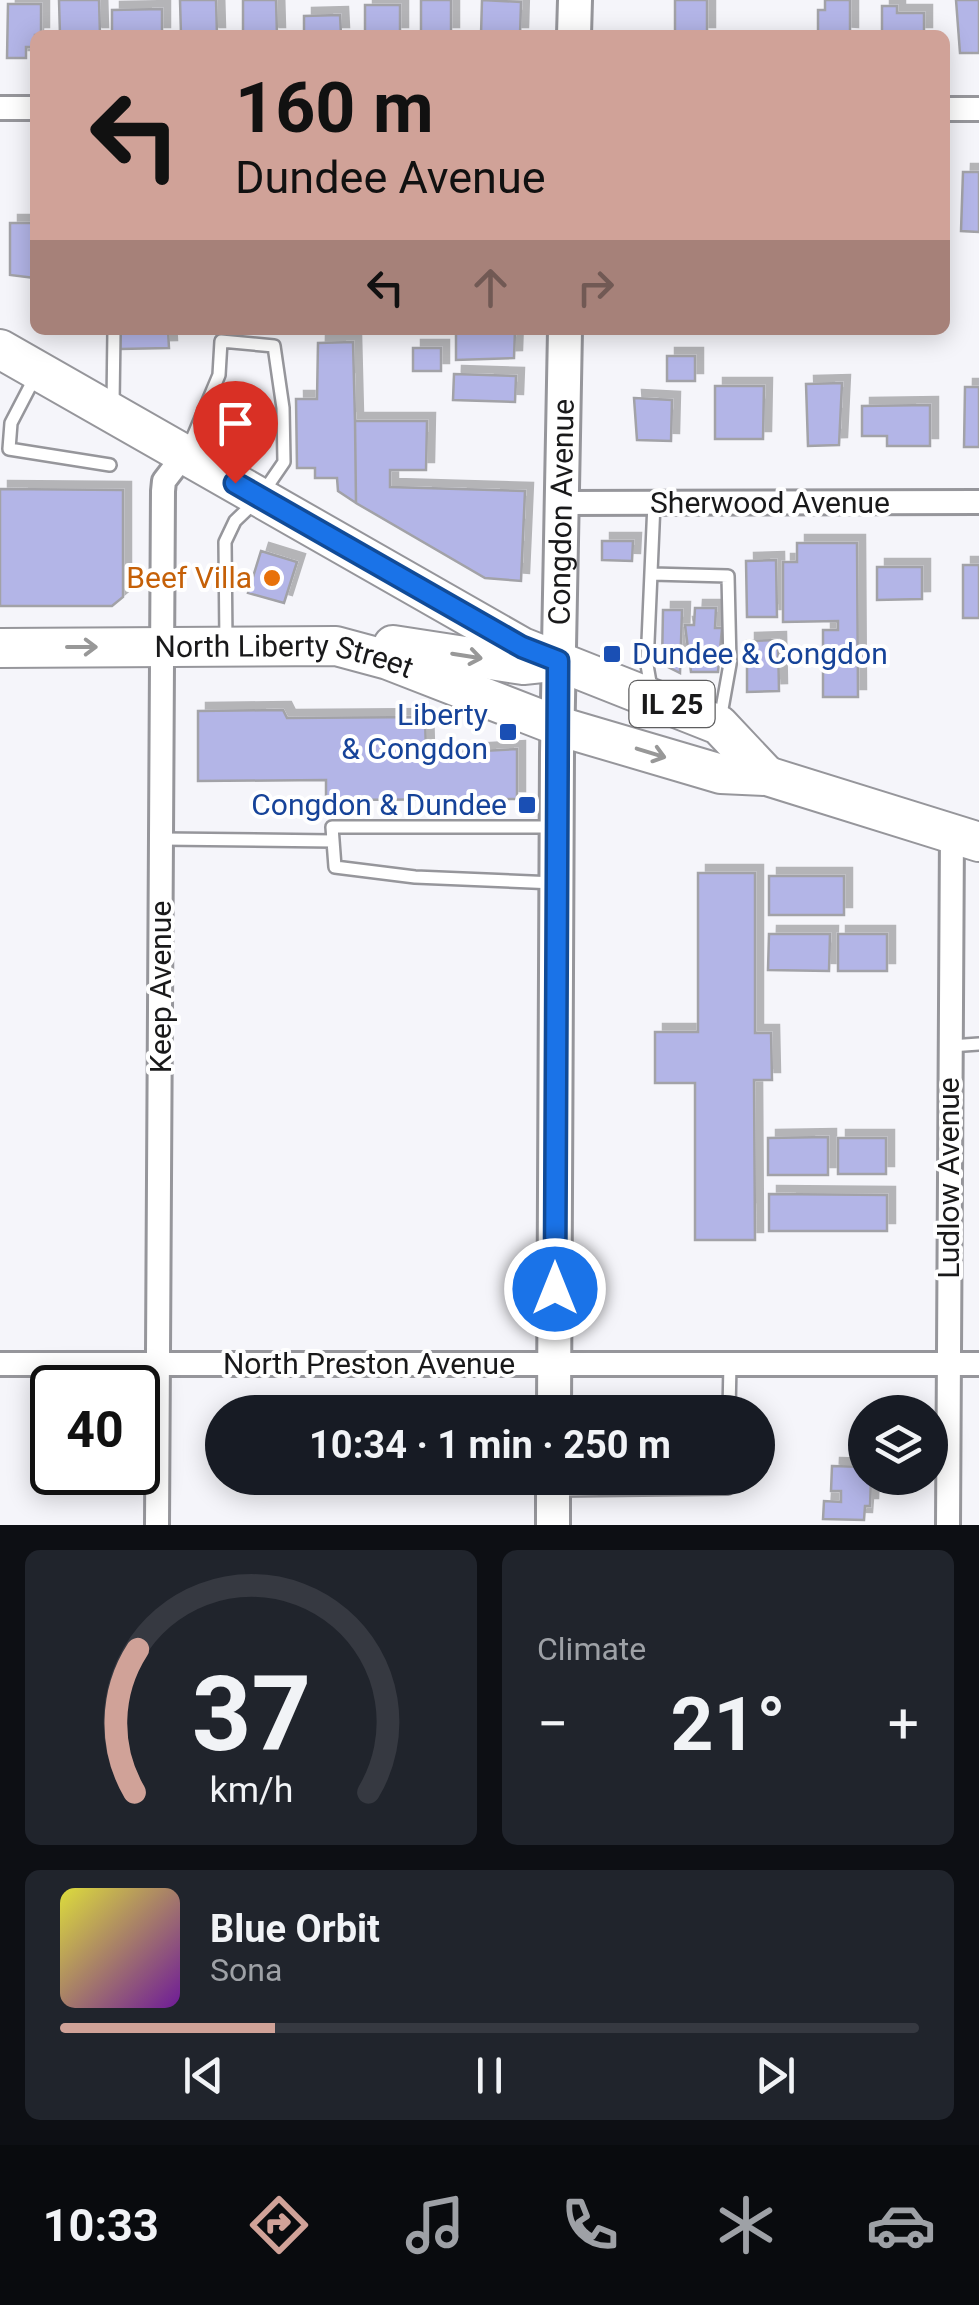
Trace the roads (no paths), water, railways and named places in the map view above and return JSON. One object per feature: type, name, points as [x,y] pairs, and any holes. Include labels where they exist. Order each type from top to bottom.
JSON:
[{"type":"main road","name":"IL 25","points":[[0,349],[522,647],[652,695],[743,750],[965,837]]},
{"type":"main road","points":[[336,646],[386,644],[523,665],[558,661]]},
{"type":"main road","name":"North Liberty Street","points":[[0,648],[336,646],[388,660],[558,726]]},
{"type":"main road","name":"IL 25","points":[[558,726],[721,774],[743,750]]},
{"type":"street","points":[[574,30],[575,0]]},
{"type":"street","points":[[0,108],[30,108]]},
{"type":"street","points":[[950,108],[979,109]]},
{"type":"street","name":"Congdon Avenue","points":[[554,1395],[555,883],[566,335]]},
{"type":"street","name":"Keep Avenue","points":[[158,1525],[163,491],[164,481],[184,455]]},
{"type":"street","name":"Sherwood Avenue","points":[[560,503],[979,502]]},
{"type":"street","name":"Ludlow Avenue","points":[[948,1525],[950,1046],[965,837]]},
{"type":"street","name":"North Preston Avenue","points":[[0,1364],[979,1364]]},
{"type":"street","points":[[552,1525],[553,1495]]},
{"type":"lane","points":[[113,413],[114,335]]},
{"type":"lane","points":[[184,455],[219,376],[221,341],[274,346],[283,408],[284,462],[260,497],[235,522],[225,542],[226,647]]},
{"type":"lane","points":[[38,371],[10,423],[9,449],[110,465]]},
{"type":"lane","points":[[652,695],[647,665],[654,503]]},
{"type":"lane","points":[[652,574],[728,576],[730,664],[743,750]]},
{"type":"lane","points":[[555,883],[415,877],[335,867],[332,827],[556,827]]},
{"type":"lane","points":[[162,839],[333,841]]},
{"type":"lane","points":[[950,1046],[979,1044]]},
{"type":"lane","points":[[729,1395],[730,1364]]},
{"type":"place","name":"Beef Villa","points":[[272,578]]},
{"type":"place","name":"Dundee & Congdon","points":[[612,654]]},
{"type":"place","name":"Liberty & Congdon","points":[[508,732]]},
{"type":"place","name":"Congdon & Dundee","points":[[527,805]]}]
